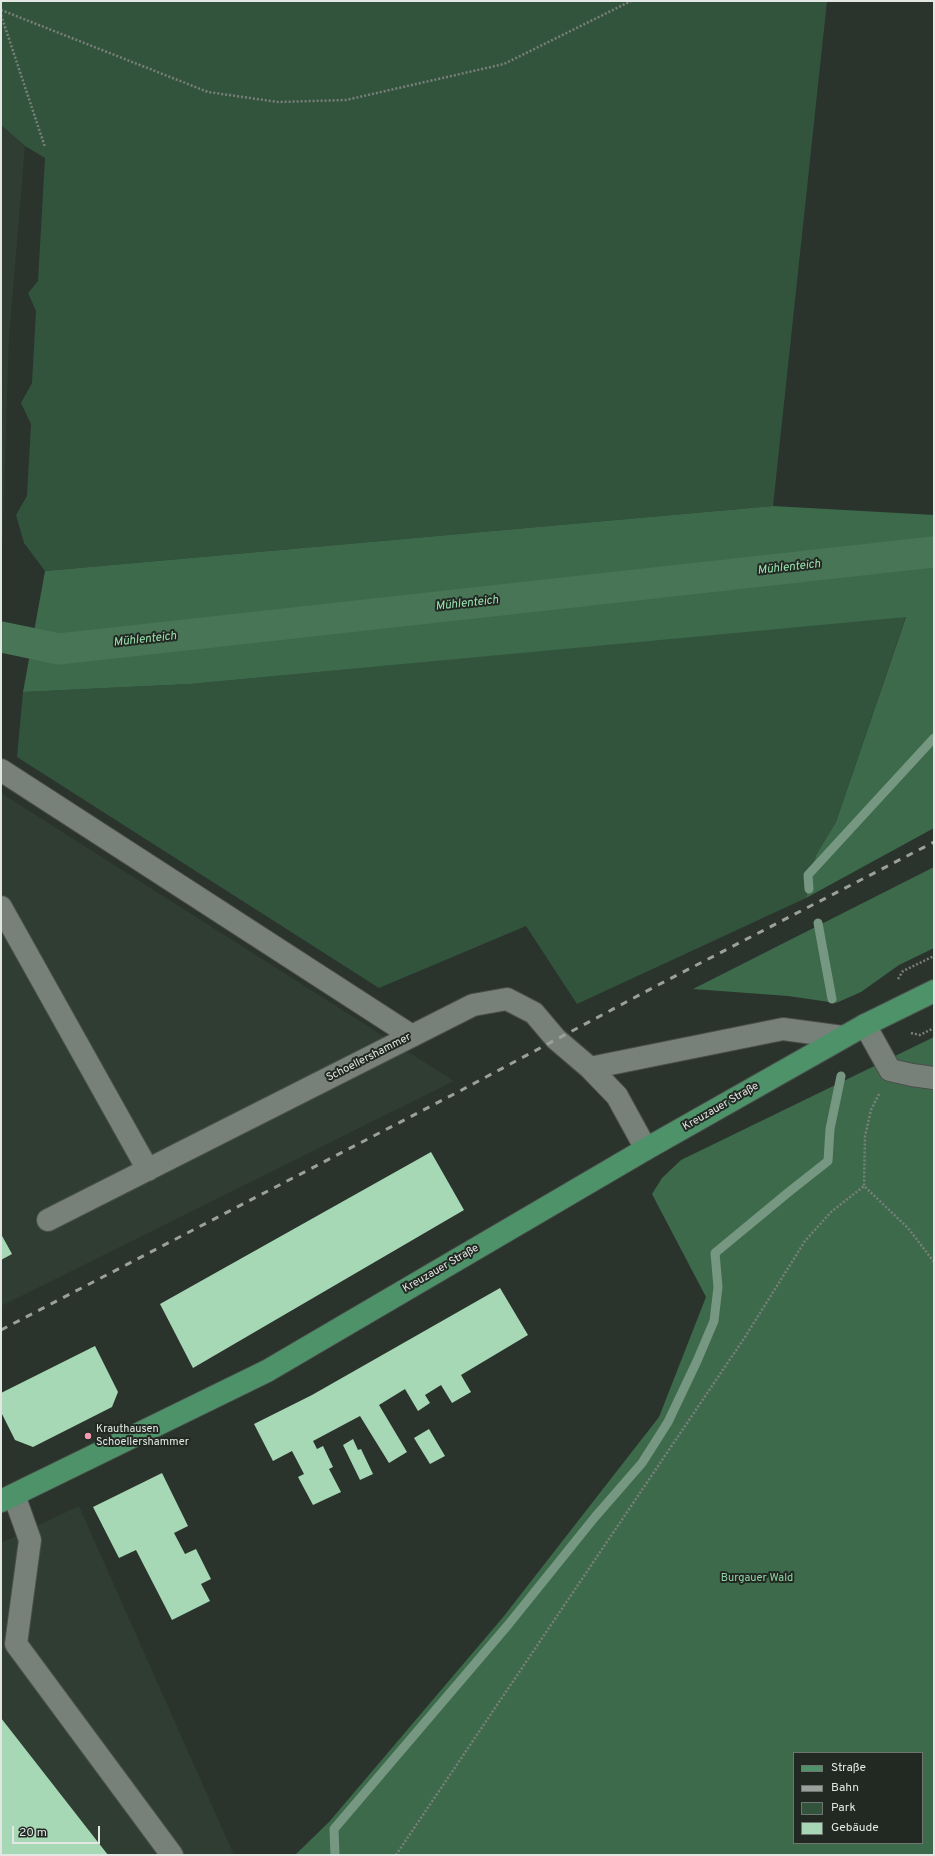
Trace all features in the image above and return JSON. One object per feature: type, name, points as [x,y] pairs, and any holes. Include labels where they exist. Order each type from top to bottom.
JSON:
[{"type":"main road","name":"Kreuzauer Straße","points":[[8,1498],[267,1371],[646,1149],[843,1037],[934,991]]},
{"type":"lane","points":[[1,770],[412,1036]]},
{"type":"lane","points":[[1,907],[148,1170]]},
{"type":"lane","name":"Schoellershammer","points":[[48,1220],[473,1005],[507,1000],[534,1013],[556,1039],[590,1068],[617,1096],[646,1149]]},
{"type":"lane","points":[[869,1023],[890,1070],[934,1078]]},
{"type":"lane","points":[[590,1068],[783,1029],[843,1037]]},
{"type":"lane","points":[[8,1498],[30,1540],[16,1644],[172,1855]]},
{"type":"path","points":[[1,10],[208,92],[278,102],[346,100],[504,64],[631,1]]},
{"type":"path","points":[[1,15],[45,147]]},
{"type":"path","points":[[396,1855],[745,1337],[805,1241],[831,1212],[864,1186],[867,1130],[871,1110],[890,1070]]},
{"type":"path","points":[[864,1186],[908,1228],[934,1262]]},
{"type":"shaded area","points":[[1,125],[25,146],[9,337],[1,586]]},
{"type":"shaded area","points":[[1,793],[454,1081],[1,1306]]},
{"type":"shaded area","points":[[79,1506],[234,1855],[1,1855],[1,1543]]},
{"type":"green space","points":[[1,1],[827,1],[773,506],[45,571],[24,543],[16,515],[27,496],[31,424],[21,403],[32,383],[36,311],[28,293],[38,281],[45,158],[25,146],[1,125]]},
{"type":"green space","points":[[773,506],[934,515],[934,828],[806,898],[816,855],[836,822],[906,617],[190,684],[23,692],[45,571]]},
{"type":"green space","points":[[906,616],[836,822],[816,855],[806,898],[577,1004],[526,926],[379,988],[17,757],[23,692],[190,684]]},
{"type":"green space","points":[[934,867],[934,948],[899,965],[861,992],[836,1003],[788,996],[693,989]]},
{"type":"green space","name":"Burgauer Wald","points":[[934,1037],[934,1855],[295,1855],[329,1822],[504,1616],[659,1417],[706,1297],[652,1194],[662,1178],[681,1160]]},
{"type":"building","points":[[431,1152],[464,1210],[193,1368],[160,1304]]},
{"type":"building","points":[[1,1234],[12,1254],[1,1260]]},
{"type":"building","points":[[500,1288],[528,1335],[461,1375],[471,1392],[452,1403],[441,1385],[425,1395],[430,1403],[418,1411],[405,1389],[379,1405],[407,1452],[389,1463],[360,1416],[313,1441],[317,1449],[323,1446],[333,1467],[329,1469],[341,1492],[313,1505],[298,1477],[304,1474],[292,1451],[273,1461],[254,1424],[312,1395]]},
{"type":"building","points":[[95,1346],[118,1392],[112,1407],[33,1447],[15,1440],[1,1412],[1,1393]]},
{"type":"building","points":[[429,1429],[445,1456],[430,1464],[414,1438]]},
{"type":"building","points":[[353,1439],[358,1450],[361,1449],[373,1474],[360,1480],[343,1445]]},
{"type":"building","points":[[162,1473],[188,1526],[174,1533],[185,1554],[196,1549],[211,1579],[201,1584],[210,1601],[172,1620],[136,1550],[119,1558],[93,1507]]},
{"type":"building","points":[[1,1718],[108,1855],[1,1855]]},
{"type":"waterway","name":"Mühlenteich","points":[[1,637],[59,649],[934,552]]},
{"type":"waterway","points":[[809,889],[808,875],[934,738]]},
{"type":"waterway","points":[[818,923],[832,999]]},
{"type":"waterway","points":[[335,1855],[334,1829],[508,1625],[595,1517],[642,1463],[668,1422],[714,1321],[718,1287],[715,1253],[828,1161],[830,1129],[841,1076]]},
{"type":"railway","points":[[1,1330],[458,1092],[658,985],[934,842]]},
{"type":"place","name":"Krauthausen Schoellershammer","points":[[88,1436]]}]
